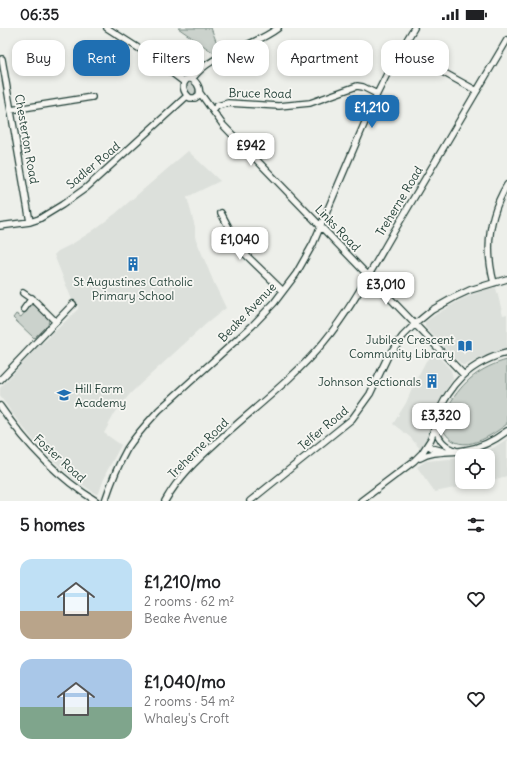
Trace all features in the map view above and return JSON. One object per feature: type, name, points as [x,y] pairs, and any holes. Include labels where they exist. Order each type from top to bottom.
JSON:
[{"type":"street","points":[[107,28],[146,53],[184,82]]},
{"type":"street","points":[[184,82],[187,79],[192,79],[205,64],[267,35],[278,28]]},
{"type":"street","name":"Beake Avenue","points":[[406,40],[414,28]]},
{"type":"street","name":"Treherne Road","points":[[165,501],[175,484],[190,467],[307,362],[324,342],[343,316],[368,275],[507,40]]},
{"type":"street","name":"Chesterton Road","points":[[2,59],[30,222]]},
{"type":"street","points":[[449,75],[477,91]]},
{"type":"street","name":"Beake Avenue","points":[[105,501],[128,448],[146,423],[252,326],[274,303],[308,254],[377,94],[386,76]]},
{"type":"street","points":[[184,82],[184,89],[187,96],[191,99],[195,98],[200,94],[198,86],[192,79]]},
{"type":"street","name":"Bruce Road","points":[[213,111],[217,106],[228,103],[263,106],[294,105],[326,98],[357,86],[363,87],[377,94]]},
{"type":"street","name":"Links Road","points":[[200,94],[223,125],[464,375]]},
{"type":"street","name":"Sadler Road","points":[[0,226],[30,222],[39,219],[62,205],[86,188],[187,96]]},
{"type":"street","points":[[11,110],[92,97]]},
{"type":"street","points":[[494,282],[489,252],[490,229],[496,208],[507,185]]},
{"type":"street","points":[[221,213],[232,234],[246,255],[283,291]]},
{"type":"street","name":"Telfer Road","points":[[250,501],[352,419],[370,394],[387,356],[415,324],[432,310],[455,297],[507,278]]},
{"type":"street","points":[[23,292],[32,298],[56,322]]},
{"type":"street","points":[[24,309],[32,298]]},
{"type":"street","points":[[0,380],[73,304]]},
{"type":"street","points":[[361,501],[414,460],[428,445],[444,401],[464,375],[483,362],[507,353]]},
{"type":"street","name":"Foster Road","points":[[0,406],[22,437],[43,460],[74,486],[96,501]]},
{"type":"street","points":[[436,422],[439,438],[442,443],[455,450]]},
{"type":"street","points":[[468,449],[478,447],[507,431]]},
{"type":"street","points":[[428,445],[438,450],[455,451]]},
{"type":"street","points":[[414,460],[425,455],[447,451]]},
{"type":"shaded area","points":[[178,28],[211,28],[216,40],[212,40],[212,52],[204,46],[204,40],[195,40]]},
{"type":"shaded area","points":[[189,81],[193,82],[196,90],[194,95],[189,93],[186,84]]},
{"type":"shaded area","points":[[188,151],[220,181],[187,197],[195,227],[195,237],[226,308],[206,324],[137,387],[115,413],[104,433],[121,445],[106,473],[99,493],[96,494],[73,478],[45,453],[44,446],[36,443],[0,396],[0,388],[39,345],[78,309],[78,305],[72,300],[54,255],[58,251],[91,232],[115,214]]},
{"type":"shaded area","points":[[491,287],[496,288],[503,315],[507,314],[507,350],[481,358],[466,365],[462,365],[425,327],[425,322],[462,299]]},
{"type":"shaded area","points":[[31,305],[34,305],[49,320],[48,324],[34,338],[13,318],[16,314],[21,317]]},
{"type":"shaded area","points":[[435,353],[451,370],[453,378],[443,395],[429,437],[421,450],[410,437],[393,424],[406,403],[426,361]]},
{"type":"shaded area","points":[[507,360],[507,424],[491,435],[473,443],[464,444],[456,442],[448,437],[442,428],[442,422],[446,410],[454,396],[467,382],[481,371]]},
{"type":"shaded area","points":[[507,439],[507,476],[495,479],[495,449],[490,449]]},
{"type":"shaded area","points":[[455,459],[455,488],[435,492],[417,467],[426,461]]},
{"type":"place","name":"St Augustines Catholic Primary School","points":[[133,264]]},
{"type":"place","name":"Jubilee Crescent Community Library","points":[[465,346]]},
{"type":"place","name":"Johnson Sectionals","points":[[432,381]]},
{"type":"place","name":"Hill Farm Academy","points":[[64,395]]}]
